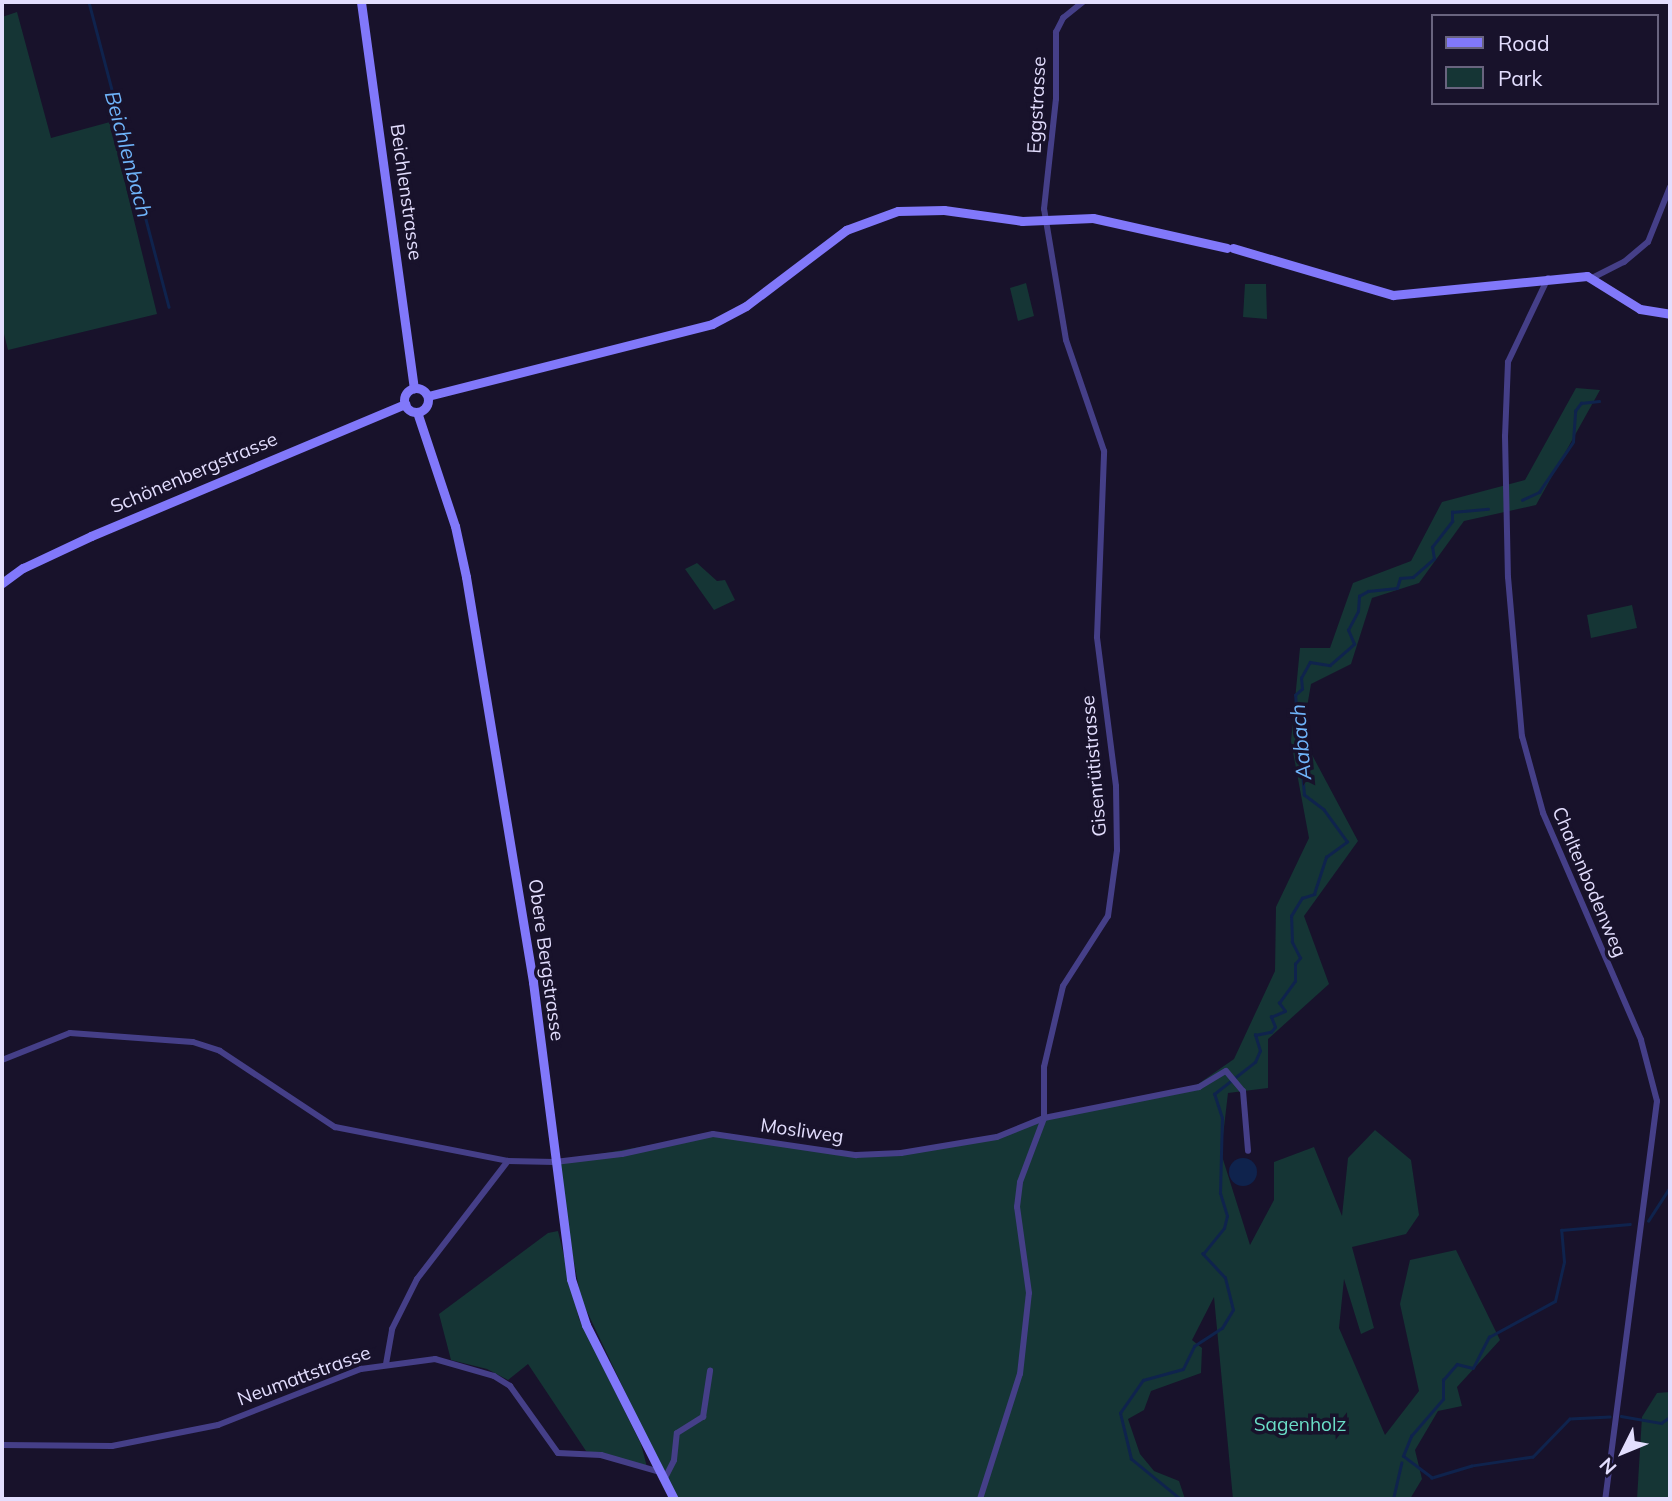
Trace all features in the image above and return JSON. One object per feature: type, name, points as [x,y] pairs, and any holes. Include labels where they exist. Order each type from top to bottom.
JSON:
[{"type":"street","name":"Beichlenstrasse","points":[[361,2],[414,388]]},
{"type":"street","name":"Eggstrasse","points":[[1045,220],[1056,99],[1056,32],[1063,18],[1083,2]]},
{"type":"street","points":[[428,396],[426,407],[417,412],[405,404],[405,394],[414,388],[428,396],[712,324],[746,306],[817,250],[856,225],[898,211],[934,209],[1007,220],[1093,218],[1230,248],[1393,295],[1549,276],[1594,277],[1625,262],[1648,243],[1670,187]]},
{"type":"street","name":"Gisenrütistrasse","points":[[980,1499],[1018,1390],[1029,1293],[1017,1207],[1020,1182],[1044,1118],[1044,1067],[1063,986],[1108,916],[1117,850],[1116,786],[1097,637],[1104,451],[1099,426],[1066,340],[1045,220]]},
{"type":"street","name":"Chaltenbodenweg","points":[[1549,276],[1508,362],[1508,577],[1522,736],[1543,813],[1641,1040],[1657,1101],[1605,1499]]},
{"type":"street","points":[[1594,277],[1640,309],[1670,314]]},
{"type":"street","name":"Schönenbergstrasse","points":[[2,583],[81,541],[405,404]]},
{"type":"street","name":"Obere Bergstrasse","points":[[417,412],[464,566],[525,929],[566,1257],[578,1304],[674,1499]]},
{"type":"street","name":"Mosliweg","points":[[2,1060],[70,1033],[192,1042],[220,1051],[335,1127],[508,1161],[555,1162],[622,1154],[713,1134],[856,1155],[901,1153],[997,1137],[1044,1118],[1199,1087],[1226,1072],[1243,1091],[1248,1151]]},
{"type":"street","points":[[386,1364],[392,1329],[417,1279],[508,1161]]},
{"type":"street","name":"Neumattstrasse","points":[[2,1445],[112,1446],[218,1424],[386,1364],[435,1359],[494,1376],[527,1405],[558,1453],[601,1455],[662,1476]]},
{"type":"street","points":[[662,1476],[674,1460],[677,1433],[703,1417],[710,1371]]},
{"type":"green space","points":[[17,12],[51,138],[110,122],[157,314],[8,350],[2,326],[2,17]]},
{"type":"green space","points":[[1026,283],[1034,316],[1018,321],[1010,288]]},
{"type":"green space","points":[[1245,284],[1266,284],[1267,319],[1243,317]]},
{"type":"green space","name":"Sagenholz","points":[[1576,388],[1600,390],[1536,505],[1464,521],[1419,583],[1372,598],[1351,664],[1311,684],[1302,736],[1358,841],[1304,916],[1329,984],[1268,1039],[1268,1088],[1228,1093],[1221,1153],[1250,1245],[1274,1200],[1274,1162],[1314,1147],[1342,1216],[1348,1158],[1375,1130],[1411,1160],[1419,1215],[1406,1234],[1352,1247],[1374,1328],[1361,1334],[1344,1279],[1339,1328],[1385,1435],[1419,1391],[1400,1304],[1410,1260],[1456,1250],[1500,1340],[1457,1387],[1462,1406],[1438,1411],[1415,1450],[1422,1479],[1410,1499],[1233,1499],[1214,1297],[1192,1340],[1202,1348],[1201,1373],[1151,1391],[1144,1410],[1128,1419],[1140,1454],[1154,1471],[1179,1481],[1185,1499],[676,1499],[581,1299],[555,1162],[713,1134],[856,1155],[901,1153],[997,1137],[1044,1118],[1191,1089],[1234,1059],[1275,971],[1276,907],[1309,838],[1291,741],[1300,648],[1330,648],[1353,583],[1411,561],[1442,502],[1525,480]]},
{"type":"green space","points":[[697,563],[717,581],[725,580],[735,600],[714,610],[685,569]]},
{"type":"green space","points":[[1632,605],[1637,628],[1591,638],[1587,615]]},
{"type":"green space","points":[[558,1231],[579,1319],[641,1444],[647,1467],[586,1451],[528,1364],[508,1380],[487,1369],[451,1360],[439,1314],[548,1233]]},
{"type":"green space","points":[[1670,1392],[1670,1499],[1637,1499],[1642,1417],[1657,1393]]},
{"type":"water","points":[[1243,1158],[1253,1162],[1257,1172],[1253,1182],[1243,1186],[1233,1182],[1229,1172],[1233,1162]]},
{"type":"waterway","name":"Beichlenbach","points":[[89,2],[169,307]]},
{"type":"waterway","name":"Aabach","points":[[1522,500],[1539,492],[1573,442],[1575,411],[1581,403],[1599,401]]},
{"type":"waterway","name":"Aabach","points":[[1180,1499],[1131,1459],[1120,1413],[1143,1380],[1183,1369],[1194,1346],[1222,1328],[1233,1310],[1225,1278],[1203,1254],[1224,1228],[1227,1216],[1220,1193],[1222,1118],[1214,1094],[1255,1062],[1260,1051],[1255,1035],[1271,1032],[1275,1027],[1271,1017],[1285,1011],[1279,1003],[1295,981],[1295,964],[1300,958],[1292,942],[1291,916],[1302,898],[1314,894],[1326,857],[1347,842],[1324,810],[1304,795],[1295,695],[1302,689],[1301,678],[1310,662],[1330,665],[1354,644],[1348,630],[1358,611],[1359,596],[1368,591],[1397,588],[1400,578],[1413,577],[1434,559],[1432,547],[1452,521],[1452,512],[1488,509]]},
{"type":"waterway","points":[[1648,1221],[1670,1187]]},
{"type":"waterway","points":[[1610,1417],[1570,1419],[1533,1457],[1472,1466],[1432,1478],[1403,1456],[1411,1436],[1443,1399],[1443,1380],[1457,1364],[1473,1368],[1489,1337],[1555,1301],[1564,1262],[1561,1230],[1630,1224]]},
{"type":"waterway","points":[[1621,1416],[1661,1423],[1670,1417]]},
{"type":"waterway","points":[[1393,1499],[1401,1463]]}]
